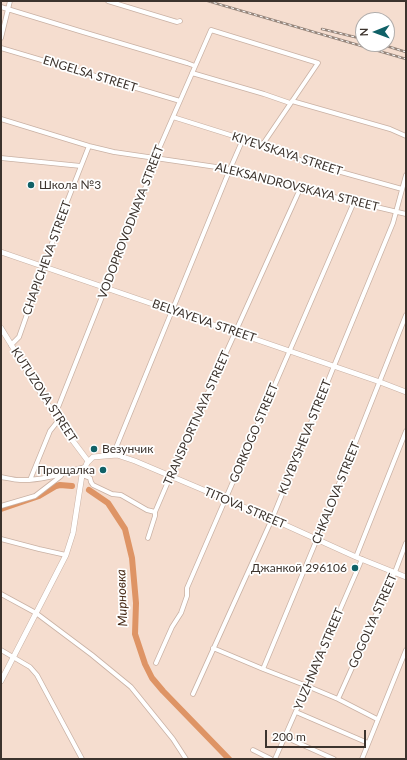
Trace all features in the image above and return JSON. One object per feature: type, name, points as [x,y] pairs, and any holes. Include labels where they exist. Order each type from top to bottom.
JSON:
[{"type":"main road","name":"BELYAYEVA STREET","points":[[1,252],[406,392]]},
{"type":"main road","name":"KUTUZOVA STREET","points":[[1,328],[58,420],[88,461]]},
{"type":"main road","name":"TITOVA STREET","points":[[88,461],[93,457],[113,455],[135,461],[272,519],[356,557],[406,577]]},
{"type":"main road","points":[[1,681],[66,555],[72,532],[82,476],[88,461]]},
{"type":"street","points":[[1,38],[10,1]]},
{"type":"street","points":[[108,1],[177,22],[180,21]]},
{"type":"street","points":[[1,7],[195,66]]},
{"type":"street","name":"VODOPROVODNAYA STREET","points":[[55,415],[152,171],[155,158],[211,30],[318,63],[291,102]]},
{"type":"street","name":"ENGELSA STREET","points":[[1,48],[180,101]]},
{"type":"street","points":[[192,73],[390,130],[406,136]]},
{"type":"street","points":[[263,144],[291,102]]},
{"type":"street","name":"KIYEVSKAYA STREET","points":[[173,117],[263,144],[305,162],[402,189]]},
{"type":"street","name":"ALEKSANDROVSKAYA STREET","points":[[1,119],[89,146],[114,152],[230,169],[300,189],[406,214]]},
{"type":"street","points":[[113,455],[243,139]]},
{"type":"street","name":"CHAPICHEVA STREET","points":[[11,345],[19,337],[63,212],[89,146]]},
{"type":"street","points":[[1,158],[81,166]]},
{"type":"street","name":"KUYBYSHEVA STREET","points":[[193,694],[272,519],[393,223],[406,176]]},
{"type":"street","name":"TRANSPORTNAYA STREET","points":[[148,538],[155,512],[300,189]]},
{"type":"street","name":"GORKOGO STREET","points":[[156,663],[172,627],[181,613],[187,596],[187,588],[354,202]]},
{"type":"street","name":"CHKALOVA STREET","points":[[262,669],[317,539],[406,315]]},
{"type":"street","points":[[30,480],[50,431],[58,420]]},
{"type":"street","points":[[356,557],[406,431]]},
{"type":"street","points":[[1,476],[19,480],[30,480],[56,476],[85,467]]},
{"type":"street","points":[[1,506],[35,496],[65,473]]},
{"type":"street","points":[[82,476],[90,478],[93,485],[112,494],[121,495],[146,510],[155,512]]},
{"type":"street","points":[[1,539],[66,555]]},
{"type":"street","name":"GOGOLYA STREET","points":[[338,699],[395,572],[406,543]]},
{"type":"street","name":"YUZHNAYA STREET","points":[[274,759],[308,686],[362,559]]},
{"type":"street","points":[[1,594],[36,613],[92,655],[131,687],[173,739],[186,759]]},
{"type":"street","points":[[213,648],[262,669],[308,686],[338,699],[377,719]]},
{"type":"street","points":[[1,650],[30,667],[37,675],[82,759]]},
{"type":"street","points":[[362,759],[406,650]]},
{"type":"street","points":[[296,712],[368,743]]},
{"type":"street","points":[[285,737],[334,759]]},
{"type":"street","points":[[253,750],[271,759]]},
{"type":"waterway","name":"Мирновка","points":[[1,509],[39,496],[56,486],[72,486]]},
{"type":"waterway","name":"Мирновка","points":[[89,490],[108,503],[125,529],[132,558],[136,603],[135,634],[145,664],[152,678],[229,759]]},
{"type":"railway","points":[[208,1],[406,59]]},
{"type":"railway","points":[[322,29],[355,37]]},
{"type":"railway","points":[[395,49],[406,52]]},
{"type":"place","name":"Школа №3","points":[[31,185]]},
{"type":"place","name":"Везунчик","points":[[94,449]]},
{"type":"place","name":"Прощалка","points":[[103,470]]},
{"type":"place","name":"Джанкой 296106","points":[[355,568]]}]
